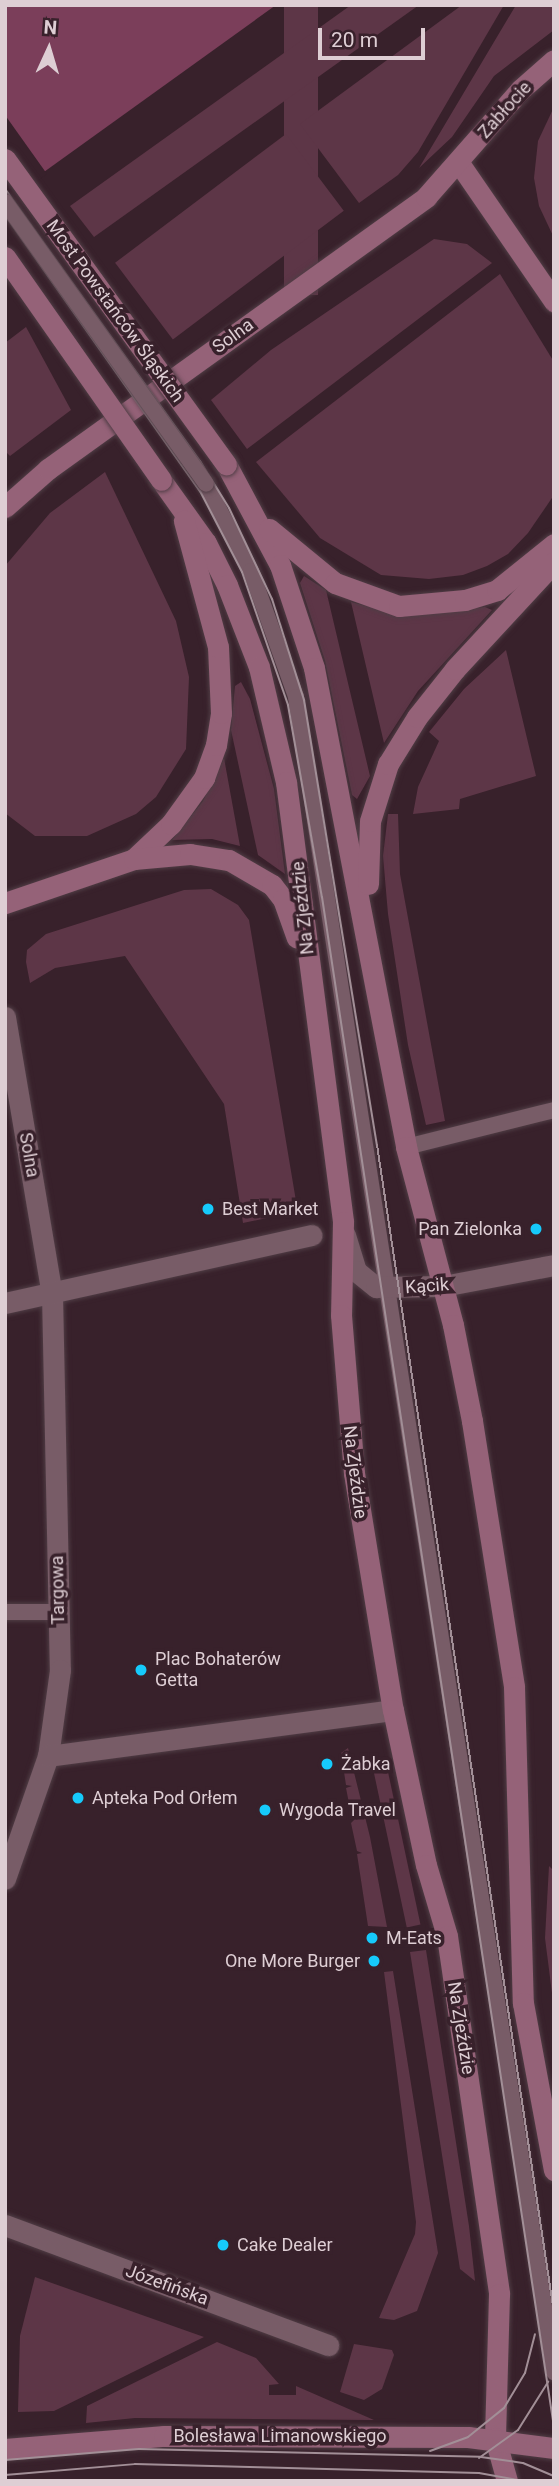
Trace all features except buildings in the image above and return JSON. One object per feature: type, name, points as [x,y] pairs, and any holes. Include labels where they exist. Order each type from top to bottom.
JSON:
[{"type":"street","name":"Zabłocie","points":[[459,163],[506,105],[554,60]]},
{"type":"street","name":"Most Powstańców Śląskich","points":[[5,159],[226,464],[255,514]]},
{"type":"street","points":[[459,163],[554,301]]},
{"type":"street","name":"Solna","points":[[5,507],[48,469],[426,197],[459,163]]},
{"type":"street","name":"Na Zjeździe","points":[[5,257],[181,509],[228,585],[259,667],[286,782],[343,1222],[341,1315],[350,1444],[393,1710],[426,1865],[447,1936],[487,2196],[501,2327],[495,2438],[508,2481]]},
{"type":"street","points":[[134,859],[171,824],[204,778],[216,745],[221,713],[218,647],[181,509]]},
{"type":"street","points":[[255,514],[283,544],[335,583],[369,599],[399,606],[465,600],[496,590],[554,544]]},
{"type":"street","points":[[255,514],[280,565],[314,668],[406,1147],[443,1286],[472,1421],[511,1665],[519,1767],[523,2003],[554,2170]]},
{"type":"street","points":[[371,956],[367,848],[376,797],[388,764],[417,717],[455,669],[554,562]]},
{"type":"street","points":[[5,903],[134,859],[190,854],[229,860],[257,874],[282,899],[309,973]]},
{"type":"street","name":"Solna","points":[[5,1017],[52,1294]]},
{"type":"street","name":"Kącik","points":[[343,1222],[356,1271],[376,1287],[443,1286],[554,1265]]},
{"type":"street","points":[[5,1303],[312,1235]]},
{"type":"street","name":"Targowa","points":[[5,1879],[48,1756],[60,1671],[52,1294]]},
{"type":"street","points":[[48,1756],[393,1710]]},
{"type":"street","name":"Józefińska","points":[[5,2225],[328,2345]]},
{"type":"street","name":"Bolesława Limanowskiego","points":[[5,2449],[164,2436],[495,2438],[554,2448]]},
{"type":"lane","points":[[5,202],[206,484],[251,572],[296,697],[554,2372]]},
{"type":"lane","points":[[406,1147],[554,1110]]},
{"type":"lane","points":[[5,1612],[59,1612]]},
{"type":"shaded area","points":[[5,5],[276,5],[5,200]]},
{"type":"shaded area","points":[[284,5],[318,5],[318,295],[284,295]]},
{"type":"shaded area","points":[[351,5],[419,5],[94,237],[70,206]]},
{"type":"shaded area","points":[[462,5],[504,5],[418,152],[398,175],[359,203],[300,124]]},
{"type":"shaded area","points":[[516,5],[554,5],[554,30],[494,76],[452,137],[419,168]]},
{"type":"shaded area","points":[[554,107],[554,238],[539,206],[534,178],[538,141]]},
{"type":"shaded area","points":[[286,134],[344,211],[173,339],[115,263]]},
{"type":"shaded area","points":[[434,239],[467,244],[492,263],[247,449],[211,400],[271,350]]},
{"type":"shaded area","points":[[500,274],[554,362],[554,495],[528,533],[508,554],[487,566],[463,575],[429,579],[381,575],[320,538],[256,462]]},
{"type":"shaded area","points":[[26,327],[71,410],[10,456],[5,451],[5,343]]},
{"type":"shaded area","points":[[105,472],[176,621],[189,677],[186,749],[156,797],[136,814],[87,836],[35,836],[5,813],[5,566],[50,513]]},
{"type":"shaded area","points":[[304,576],[326,590],[370,776],[357,799],[352,795],[325,661],[300,583]]},
{"type":"shaded area","points":[[351,602],[402,615],[485,607],[492,610],[418,691],[384,743]]},
{"type":"shaded area","points":[[506,650],[536,776],[460,799],[459,809],[413,814],[418,787],[439,741],[429,732],[464,689]]},
{"type":"shaded area","points":[[241,682],[250,699],[274,789],[285,874],[258,855],[231,730],[235,686]]},
{"type":"shaded area","points":[[224,758],[240,846],[212,839],[172,840],[203,801]]},
{"type":"shaded area","points":[[388,814],[398,814],[400,874],[445,1121],[426,1125],[408,1045],[388,914],[383,856]]},
{"type":"shaded area","points":[[211,889],[238,905],[249,920],[296,1201],[296,1212],[243,1223],[224,1104],[125,956],[55,968],[30,983],[26,962],[27,950],[46,934],[184,890]]},
{"type":"shaded area","points":[[348,1748],[370,1837],[387,1927],[368,1926],[357,1854],[362,1853],[357,1851],[351,1823],[356,1818],[352,1819],[346,1788],[352,1786],[346,1785],[341,1753]]},
{"type":"shaded area","points":[[387,1767],[420,1924],[407,1927],[373,1770]]},
{"type":"shaded area","points":[[549,1866],[554,1871],[554,2009],[545,1938]]},
{"type":"shaded area","points":[[426,1950],[469,2226],[475,2281],[460,2269],[410,1952]]},
{"type":"shaded area","points":[[393,1971],[438,2253],[417,2311],[394,2320],[379,2318],[415,2234],[416,2222],[384,1972]]},
{"type":"shaded area","points":[[35,2277],[204,2337],[54,2411],[18,2412],[20,2336]]},
{"type":"shaded area","points":[[217,2342],[256,2358],[279,2384],[269,2385],[269,2395],[296,2395],[296,2386],[374,2420],[135,2418],[86,2423],[87,2406]]},
{"type":"shaded area","points":[[354,2344],[392,2350],[394,2355],[382,2389],[364,2400],[340,2392]]},
{"type":"pier","points":[[5,115],[47,174],[5,204]]},
{"type":"tram line","points":[[5,189],[200,461],[229,508],[272,599],[304,700],[377,1145],[554,2312]]},
{"type":"tram line","points":[[5,215],[200,491],[242,572],[288,705],[322,897],[554,2428]]},
{"type":"tram line","points":[[430,2451],[468,2437],[504,2408],[525,2373],[535,2334]]},
{"type":"tram line","points":[[479,2458],[518,2430],[548,2382]]},
{"type":"tram line","points":[[5,2460],[139,2449],[481,2457],[523,2463],[554,2476]]},
{"type":"tram line","points":[[5,2475],[135,2464],[479,2473],[523,2481]]},
{"type":"place","name":"Best Market","points":[[208,1209]]},
{"type":"place","name":"Pan Zielonka","points":[[536,1229]]},
{"type":"place","name":"Plac Bohaterów Getta","points":[[141,1670]]},
{"type":"place","name":"Żabka","points":[[327,1764]]},
{"type":"place","name":"Apteka Pod Orłem","points":[[78,1798]]},
{"type":"place","name":"Wygoda Travel","points":[[265,1810]]},
{"type":"place","name":"M-Eats","points":[[372,1938]]},
{"type":"place","name":"One More Burger","points":[[374,1961]]},
{"type":"place","name":"Cake Dealer","points":[[223,2245]]}]
